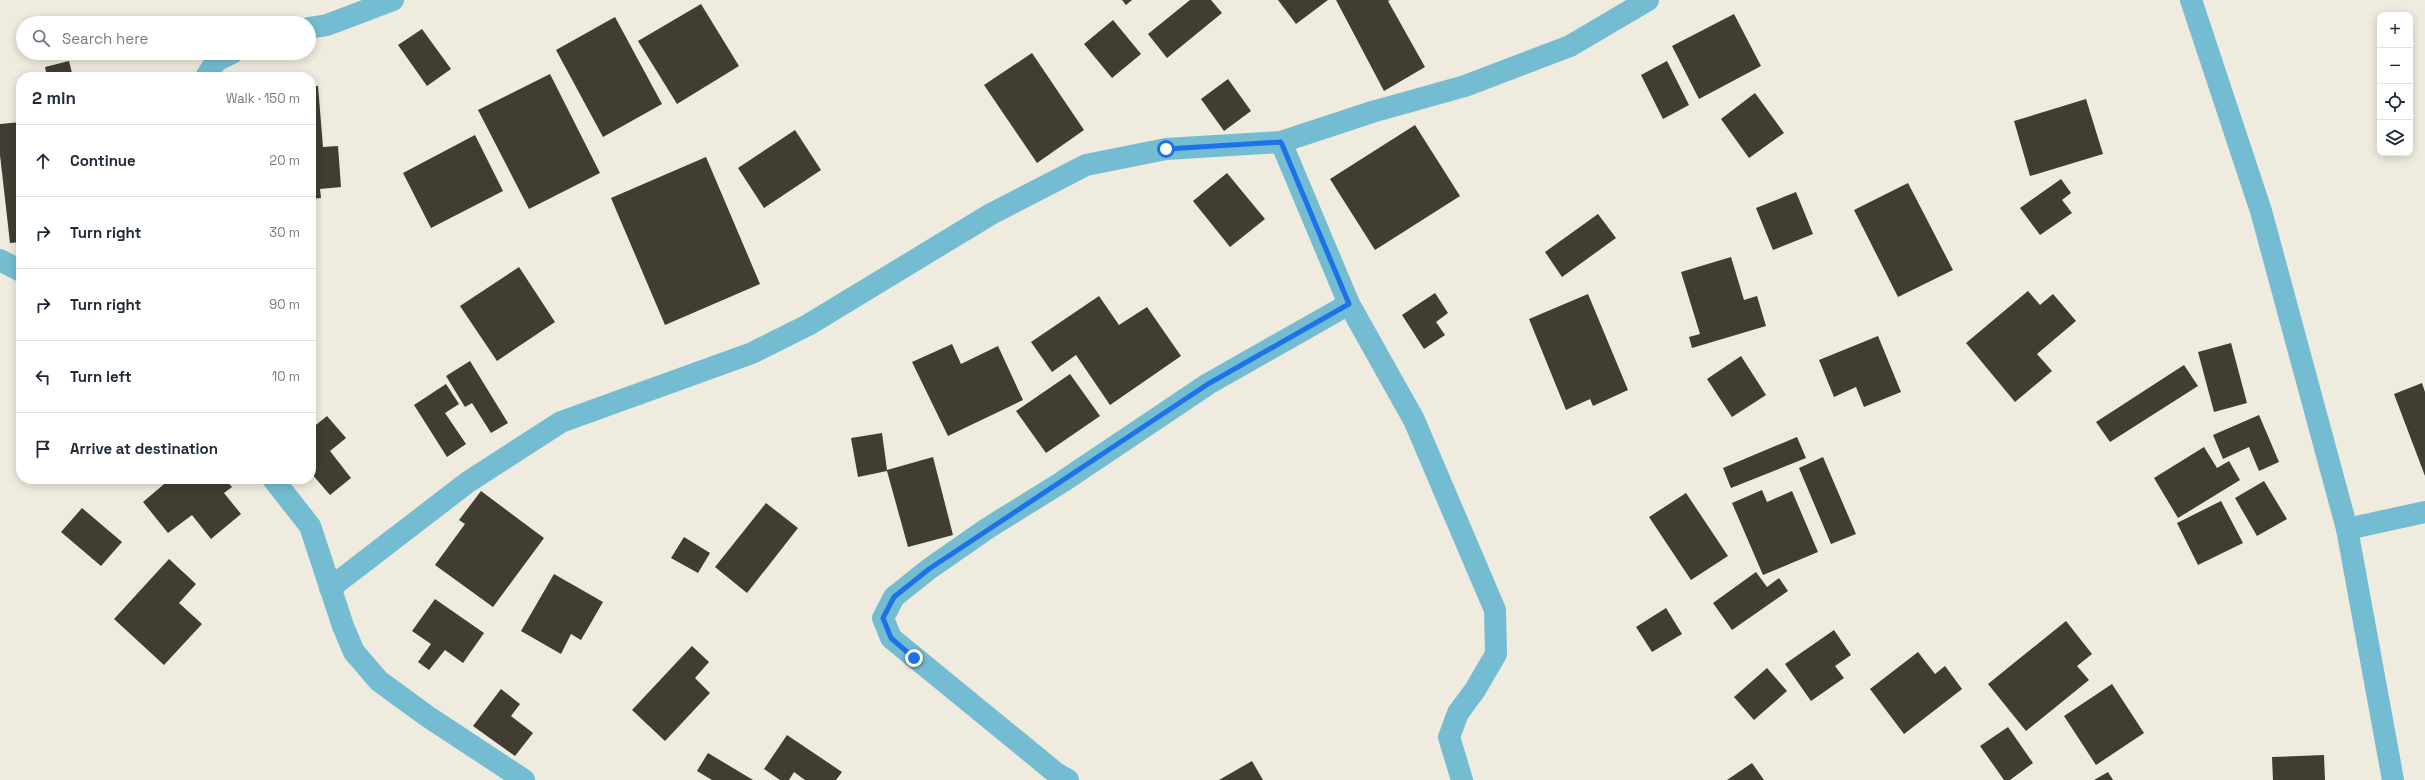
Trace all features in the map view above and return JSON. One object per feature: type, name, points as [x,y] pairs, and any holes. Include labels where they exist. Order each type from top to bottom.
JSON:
[{"type":"street","points":[[316,27],[326,25],[393,0]]},
{"type":"street","points":[[330,588],[468,482],[561,422],[752,353],[808,325],[991,214],[1086,164],[1166,149],[1281,142],[1372,112],[1465,86],[1570,46],[1648,0]]},
{"type":"street","points":[[2192,0],[2261,211],[2347,529],[2393,780]]},
{"type":"street","points":[[209,72],[218,60]]},
{"type":"street","points":[[1281,142],[1349,304],[1414,420],[1494,610],[1496,654],[1475,690],[1458,713],[1449,737],[1462,780]]},
{"type":"street","points":[[0,260],[16,268]]},
{"type":"street","points":[[1068,780],[1056,773],[891,638],[883,618],[894,597],[929,569],[988,528],[1062,482],[1208,384],[1349,304]]},
{"type":"street","points":[[277,484],[310,526],[330,588],[354,652],[379,681],[427,716],[524,780]]},
{"type":"street","points":[[2347,529],[2425,512]]},
{"type":"building","points":[[1122,0],[1132,0],[1126,5]]},
{"type":"building","points":[[1190,0],[1211,0],[1222,13],[1167,58],[1148,34]]},
{"type":"building","points":[[1278,0],[1328,0],[1296,24]]},
{"type":"building","points":[[1336,0],[1390,0],[1388,1],[1425,67],[1384,91]]},
{"type":"building","points":[[701,4],[739,66],[677,104],[638,41]]},
{"type":"building","points":[[1734,14],[1761,66],[1699,99],[1672,46]]},
{"type":"building","points":[[615,17],[662,104],[603,137],[556,50]]},
{"type":"building","points":[[1113,20],[1141,54],[1112,78],[1084,44]]},
{"type":"building","points":[[422,29],[451,69],[427,86],[398,45]]},
{"type":"building","points":[[1032,53],[1084,130],[1037,163],[984,85]]},
{"type":"building","points":[[69,61],[72,72],[46,72],[45,67]]},
{"type":"building","points":[[1667,61],[1689,105],[1663,119],[1641,75]]},
{"type":"building","points":[[550,74],[600,173],[529,209],[478,110]]},
{"type":"building","points":[[1228,79],[1251,111],[1224,131],[1201,99]]},
{"type":"building","points":[[316,86],[318,86],[323,147],[338,146],[341,187],[320,189],[321,198],[316,198]]},
{"type":"building","points":[[1755,93],[1784,133],[1749,158],[1721,119]]},
{"type":"building","points":[[2086,99],[2103,154],[2030,176],[2014,121]]},
{"type":"building","points":[[16,122],[16,242],[10,243],[0,155],[0,124]]},
{"type":"building","points":[[1415,125],[1460,196],[1375,250],[1330,179]]},
{"type":"building","points":[[795,130],[821,170],[764,208],[738,168]]},
{"type":"building","points":[[475,135],[503,191],[431,228],[403,173]]},
{"type":"building","points":[[706,157],[760,284],[665,325],[611,198]]},
{"type":"building","points":[[1227,173],[1265,219],[1230,247],[1193,201]]},
{"type":"building","points":[[2061,179],[2071,193],[2062,200],[2072,213],[2040,235],[2020,208]]},
{"type":"building","points":[[1908,183],[1953,270],[1898,297],[1854,210]]},
{"type":"building","points":[[1796,192],[1813,234],[1773,250],[1756,208]]},
{"type":"building","points":[[1598,214],[1616,238],[1562,277],[1545,252]]},
{"type":"building","points":[[1731,257],[1744,300],[1757,296],[1766,326],[1692,348],[1689,337],[1700,334],[1681,272]]},
{"type":"building","points":[[519,267],[555,322],[497,361],[460,306]]},
{"type":"building","points":[[2028,291],[2040,305],[2053,294],[2076,321],[2037,354],[2052,371],[2015,402],[1966,343]]},
{"type":"building","points":[[1435,293],[1448,313],[1436,322],[1445,335],[1424,349],[1402,315]]},
{"type":"building","points":[[1588,294],[1628,390],[1593,406],[1590,399],[1566,410],[1529,319]]},
{"type":"building","points":[[1099,296],[1119,325],[1147,307],[1181,356],[1110,405],[1076,355],[1052,372],[1031,342]]},
{"type":"building","points":[[1878,336],[1901,392],[1864,407],[1856,387],[1834,397],[1819,360]]},
{"type":"building","points":[[2231,343],[2247,403],[2214,412],[2198,352]]},
{"type":"building","points":[[952,344],[961,364],[998,346],[1023,400],[948,436],[912,362]]},
{"type":"building","points":[[1741,356],[1766,395],[1732,417],[1707,379]]},
{"type":"building","points":[[470,361],[508,423],[491,433],[472,403],[465,407],[446,376]]},
{"type":"building","points":[[2184,365],[2198,386],[2110,442],[2096,422]]},
{"type":"building","points":[[1070,374],[1100,416],[1046,453],[1016,411]]},
{"type":"building","points":[[2422,383],[2425,392],[2425,476],[2394,394]]},
{"type":"building","points":[[446,384],[459,404],[445,413],[466,444],[447,457],[414,405]]},
{"type":"building","points":[[2259,415],[2279,462],[2259,471],[2249,447],[2223,459],[2213,435]]},
{"type":"building","points":[[327,416],[346,438],[330,451],[351,478],[330,495],[316,479],[316,425]]},
{"type":"building","points":[[882,433],[887,470],[933,457],[953,535],[908,547],[887,471],[858,477],[851,438]]},
{"type":"building","points":[[1797,437],[1806,458],[1731,488],[1723,468]]},
{"type":"building","points":[[2204,447],[2217,468],[2229,461],[2240,480],[2178,518],[2154,478]]},
{"type":"building","points":[[1823,457],[1856,534],[1831,544],[1799,468]]},
{"type":"building","points":[[2264,481],[2287,519],[2257,536],[2235,498]]},
{"type":"building","points":[[164,484],[229,484],[232,487],[224,493],[241,514],[211,539],[192,515],[168,533],[143,502]]},
{"type":"building","points":[[1762,490],[1767,502],[1792,491],[1818,552],[1763,575],[1732,503]]},
{"type":"building","points":[[481,491],[544,538],[493,607],[435,565],[465,524],[459,520]]},
{"type":"building","points":[[1686,493],[1728,556],[1691,580],[1649,517]]},
{"type":"building","points":[[2221,501],[2243,543],[2198,565],[2177,523]]},
{"type":"building","points":[[766,503],[798,528],[747,593],[715,567]]},
{"type":"building","points":[[82,508],[122,542],[101,566],[61,532]]},
{"type":"building","points":[[684,537],[710,553],[698,573],[671,558]]},
{"type":"building","points":[[169,559],[196,584],[179,603],[202,624],[164,665],[114,619]]},
{"type":"building","points":[[1756,572],[1767,587],[1779,578],[1788,591],[1732,630],[1713,603]]},
{"type":"building","points":[[554,574],[603,602],[581,640],[571,634],[561,654],[521,631]]},
{"type":"building","points":[[435,599],[484,633],[463,663],[445,650],[429,670],[418,662],[431,644],[412,631]]},
{"type":"building","points":[[1666,608],[1682,634],[1652,652],[1636,627]]},
{"type":"building","points":[[2066,621],[2092,654],[2077,666],[2089,680],[2026,731],[1988,684]]},
{"type":"building","points":[[1834,630],[1851,655],[1835,666],[1844,678],[1811,701],[1785,664]]},
{"type":"building","points":[[692,646],[709,662],[695,678],[710,693],[665,741],[632,710]]},
{"type":"building","points":[[1918,652],[1935,674],[1945,666],[1962,689],[1904,734],[1870,689]]},
{"type":"building","points":[[1767,668],[1787,691],[1754,720],[1734,697]]},
{"type":"building","points":[[2112,684],[2144,733],[2096,765],[2064,716]]},
{"type":"building","points":[[501,689],[520,704],[511,716],[533,733],[515,756],[473,726]]},
{"type":"building","points":[[2008,727],[2033,763],[2010,780],[2004,780],[1980,746]]},
{"type":"building","points":[[787,735],[842,772],[836,780],[805,780],[794,772],[789,780],[780,780],[764,769]]},
{"type":"building","points":[[708,753],[753,780],[712,780],[697,771]]},
{"type":"building","points":[[2324,755],[2325,780],[2273,780],[2272,757]]},
{"type":"building","points":[[1252,761],[1263,780],[1219,780]]},
{"type":"building","points":[[1752,763],[1764,780],[1727,780]]},
{"type":"building","points":[[2108,772],[2113,780],[2094,780]]},
{"type":"route","points":[[914,658],[891,638],[883,618],[894,597],[929,569],[988,528],[1062,482],[1208,384],[1349,304],[1281,142],[1166,149]]}]
